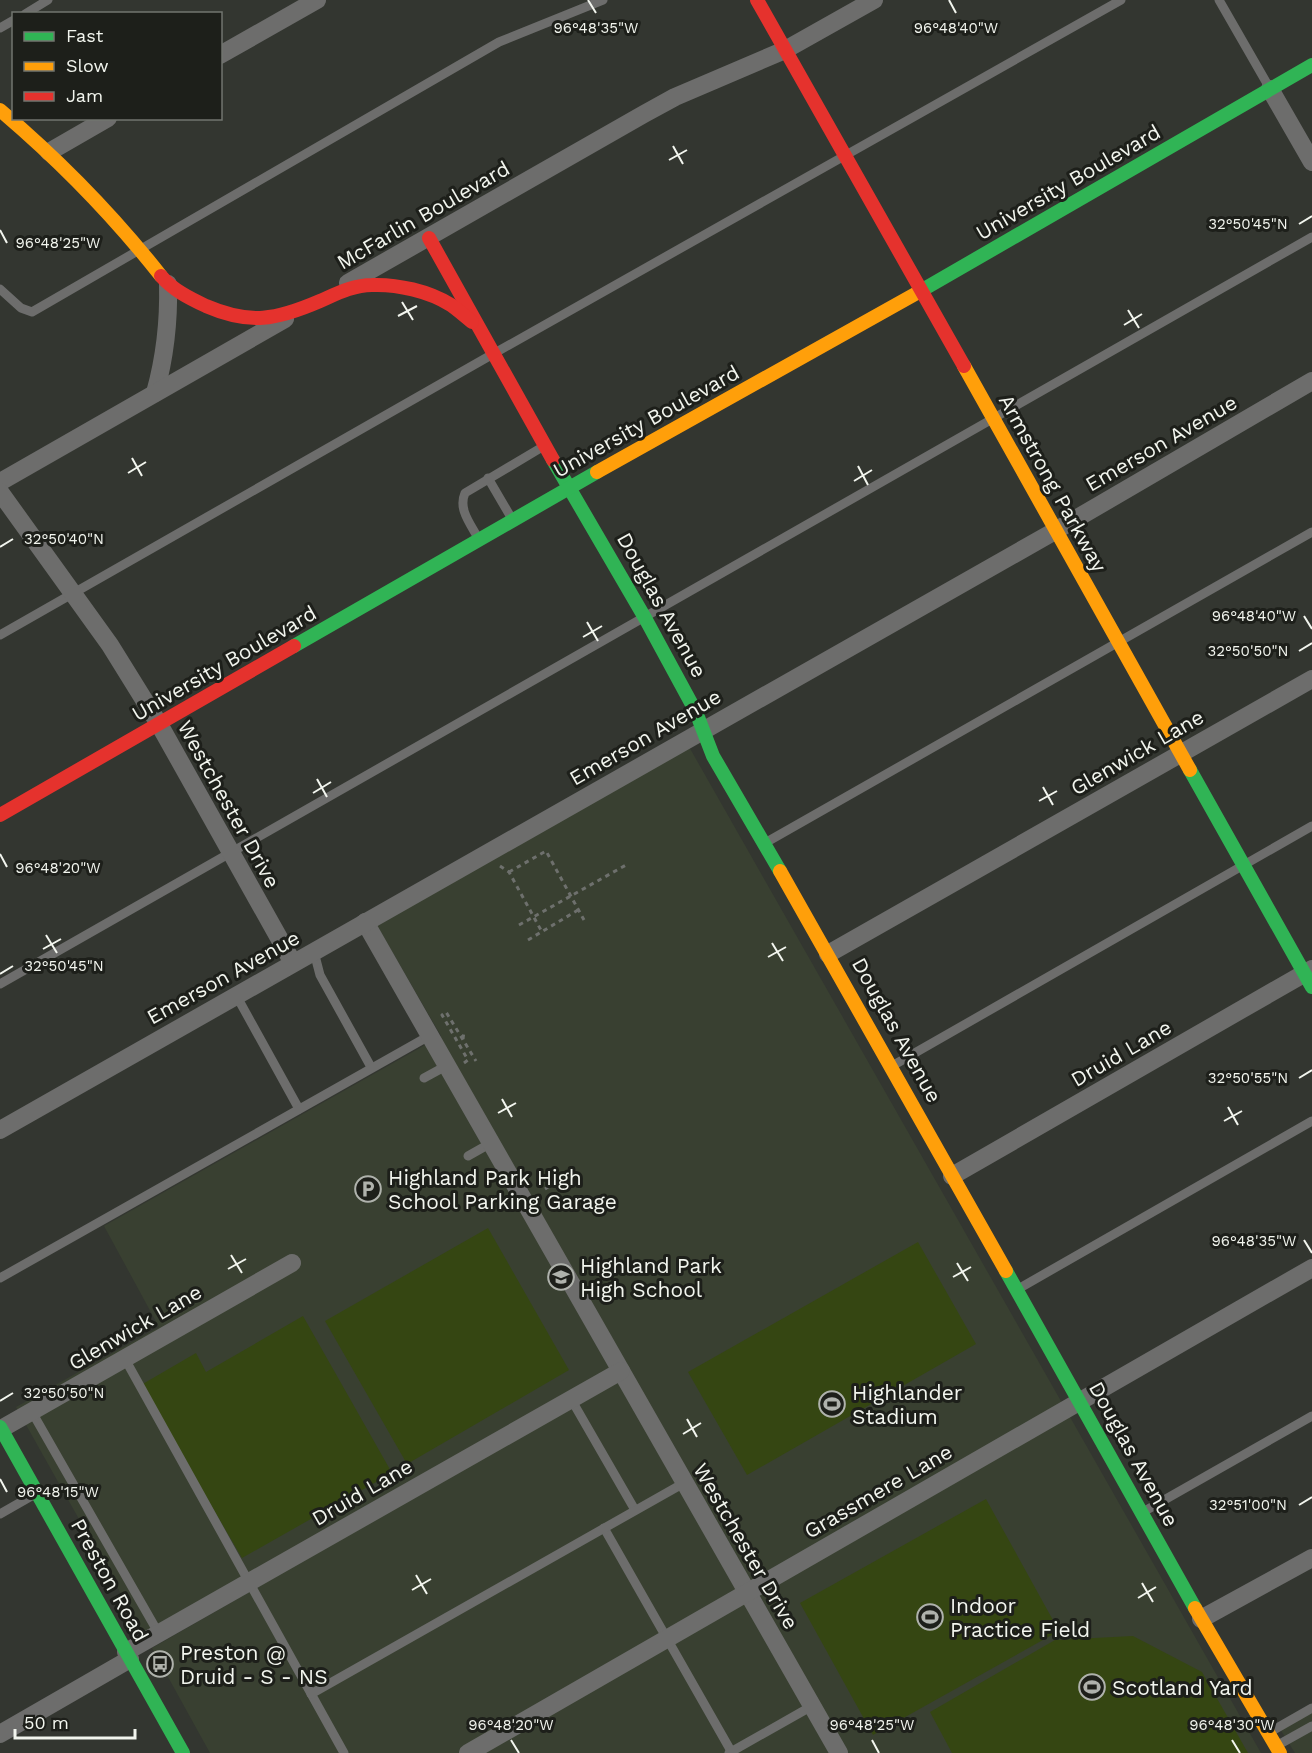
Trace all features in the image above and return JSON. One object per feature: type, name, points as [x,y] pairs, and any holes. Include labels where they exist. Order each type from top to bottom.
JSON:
[{"type":"street","points":[[222,54],[317,0]]},
{"type":"street","name":"Armstrong Parkway","points":[[757,0],[922,290],[1180,754],[1309,976]]},
{"type":"street","name":"McFarlin Boulevard","points":[[0,482],[654,108],[785,50],[874,0]]},
{"type":"street","name":"University Boulevard","points":[[0,814],[922,290],[1312,65]]},
{"type":"street","points":[[1270,89],[1312,162]]},
{"type":"street","name":"Douglas Avenue","points":[[0,110],[49,152],[98,202],[168,284],[221,312],[248,319],[272,317],[308,306],[345,290],[371,285],[403,288],[430,295],[451,304],[479,328]]},
{"type":"street","points":[[49,152],[105,120]]},
{"type":"street","name":"Douglas Avenue","points":[[429,238],[645,618],[696,712],[713,756],[828,954],[1201,1619],[1278,1750]]},
{"type":"street","points":[[155,393],[163,362],[169,317],[168,284]]},
{"type":"street","name":"Emerson Avenue","points":[[0,1130],[1055,531],[1312,381]]},
{"type":"street","name":"Westchester Drive","points":[[0,492],[75,593],[110,645],[159,724],[293,963]]},
{"type":"street","name":"Glenwick Lane","points":[[828,954],[1312,679]]},
{"type":"street","name":"Westchester Drive","points":[[366,922],[839,1753]]},
{"type":"street","name":"Druid Lane","points":[[952,1176],[1309,976]]},
{"type":"street","name":"Glenwick Lane","points":[[1,1428],[292,1263]]},
{"type":"street","name":"Grassmere Lane","points":[[468,1753],[1312,1268]]},
{"type":"street","name":"Druid Lane","points":[[0,1734],[128,1656],[159,1634],[621,1371]]},
{"type":"street","name":"Preston Road","points":[[1,1428],[183,1753]]},
{"type":"street","points":[[1201,1619],[1312,1557]]},
{"type":"lane","points":[[28,12],[48,0]]},
{"type":"lane","points":[[0,289],[21,308],[32,312],[499,42],[603,0]]},
{"type":"lane","points":[[0,635],[1121,0]]},
{"type":"lane","points":[[1219,0],[1270,89]]},
{"type":"lane","points":[[0,984],[232,854],[1312,237]]},
{"type":"lane","points":[[479,540],[461,501],[465,492],[545,445]]},
{"type":"lane","points":[[488,478],[513,521]]},
{"type":"lane","points":[[763,844],[1312,532]]},
{"type":"lane","points":[[891,1067],[1312,826]]},
{"type":"lane","points":[[314,952],[320,975],[371,1067]]},
{"type":"lane","points":[[236,995],[298,1109]]},
{"type":"lane","points":[[0,1278],[429,1036]]},
{"type":"lane","points":[[424,1078],[446,1066]]},
{"type":"lane","points":[[1016,1290],[1312,1121]]},
{"type":"lane","points":[[468,1156],[491,1143]]},
{"type":"lane","points":[[125,1359],[344,1753]]},
{"type":"lane","points":[[572,1399],[635,1510]]},
{"type":"lane","points":[[32,1412],[159,1634]]},
{"type":"lane","points":[[1141,1513],[1312,1416]]},
{"type":"lane","points":[[311,1694],[684,1483]]},
{"type":"lane","points":[[0,1514],[37,1493]]},
{"type":"lane","points":[[604,1528],[730,1752],[812,1706]]},
{"type":"lane","points":[[1268,1733],[1312,1708]]},
{"type":"lane","points":[[1278,1750],[1312,1726]]},
{"type":"path","points":[[542,932],[508,872],[546,851],[584,920]]},
{"type":"path","points":[[519,925],[626,865]]},
{"type":"path","points":[[528,940],[578,910]]},
{"type":"path","points":[[464,1063],[468,1060],[442,1015],[446,1012],[476,1061]]},
{"type":"path","points":[[463,1039],[464,1031]]},
{"type":"path","points":[[545,1189],[554,1183]]},
{"type":"shaded area","name":"Highland Park High School","points":[[688,745],[1261,1753],[210,1753],[152,1648],[258,1587],[143,1633],[16,1407],[159,1327],[104,1226],[441,1036],[376,924]]},
{"type":"shaded area","points":[[1312,1711],[1312,1753],[1295,1753],[1280,1729]]},
{"type":"green space","points":[[488,1228],[569,1370],[407,1464],[325,1321]]},
{"type":"green space","points":[[918,1242],[976,1344],[747,1475],[688,1372]]},
{"type":"green space","points":[[303,1316],[392,1473],[242,1558],[141,1385],[196,1353],[206,1372]]},
{"type":"green space","name":"Indoor Practice Field","points":[[986,1499],[1059,1631],[873,1735],[800,1603]]},
{"type":"green space","name":"Scotland Yard","points":[[1133,1636],[1202,1672],[1248,1753],[952,1753],[930,1712],[1055,1640]]},
{"type":"traffic: fast","points":[[917,293],[1312,65]]},
{"type":"traffic: fast","points":[[553,460],[645,618],[696,712],[713,756],[780,871]]},
{"type":"traffic: fast","points":[[294,646],[597,472]]},
{"type":"traffic: fast","points":[[1190,770],[1312,987]]},
{"type":"traffic: fast","points":[[1006,1271],[1195,1608]]},
{"type":"traffic: fast","points":[[0,1427],[183,1753]]},
{"type":"traffic: slow","points":[[0,110],[85,189],[161,276]]},
{"type":"traffic: slow","points":[[597,472],[917,293]]},
{"type":"traffic: slow","points":[[964,366],[1190,770]]},
{"type":"traffic: slow","points":[[780,871],[1006,1271]]},
{"type":"traffic: slow","points":[[1195,1608],[1280,1753]]},
{"type":"traffic: jam","points":[[757,0],[964,366]]},
{"type":"traffic: jam","points":[[429,238],[553,460]]},
{"type":"traffic: jam","points":[[161,276],[176,290],[193,300],[236,316],[250,318],[276,316],[351,288],[382,285],[413,289],[433,296],[451,305],[472,322]]},
{"type":"traffic: jam","points":[[0,815],[294,646]]},
{"type":"place","name":"Highland Park High School Parking Garage","points":[[368,1189]]},
{"type":"place","name":"Highland Park High School","points":[[561,1277]]},
{"type":"place","name":"Highlander Stadium","points":[[832,1404]]},
{"type":"place","name":"Indoor Practice Field","points":[[930,1617]]},
{"type":"place","name":"Preston @ Druid - S - NS","points":[[160,1664]]},
{"type":"place","name":"Scotland Yard","points":[[1092,1687]]}]
